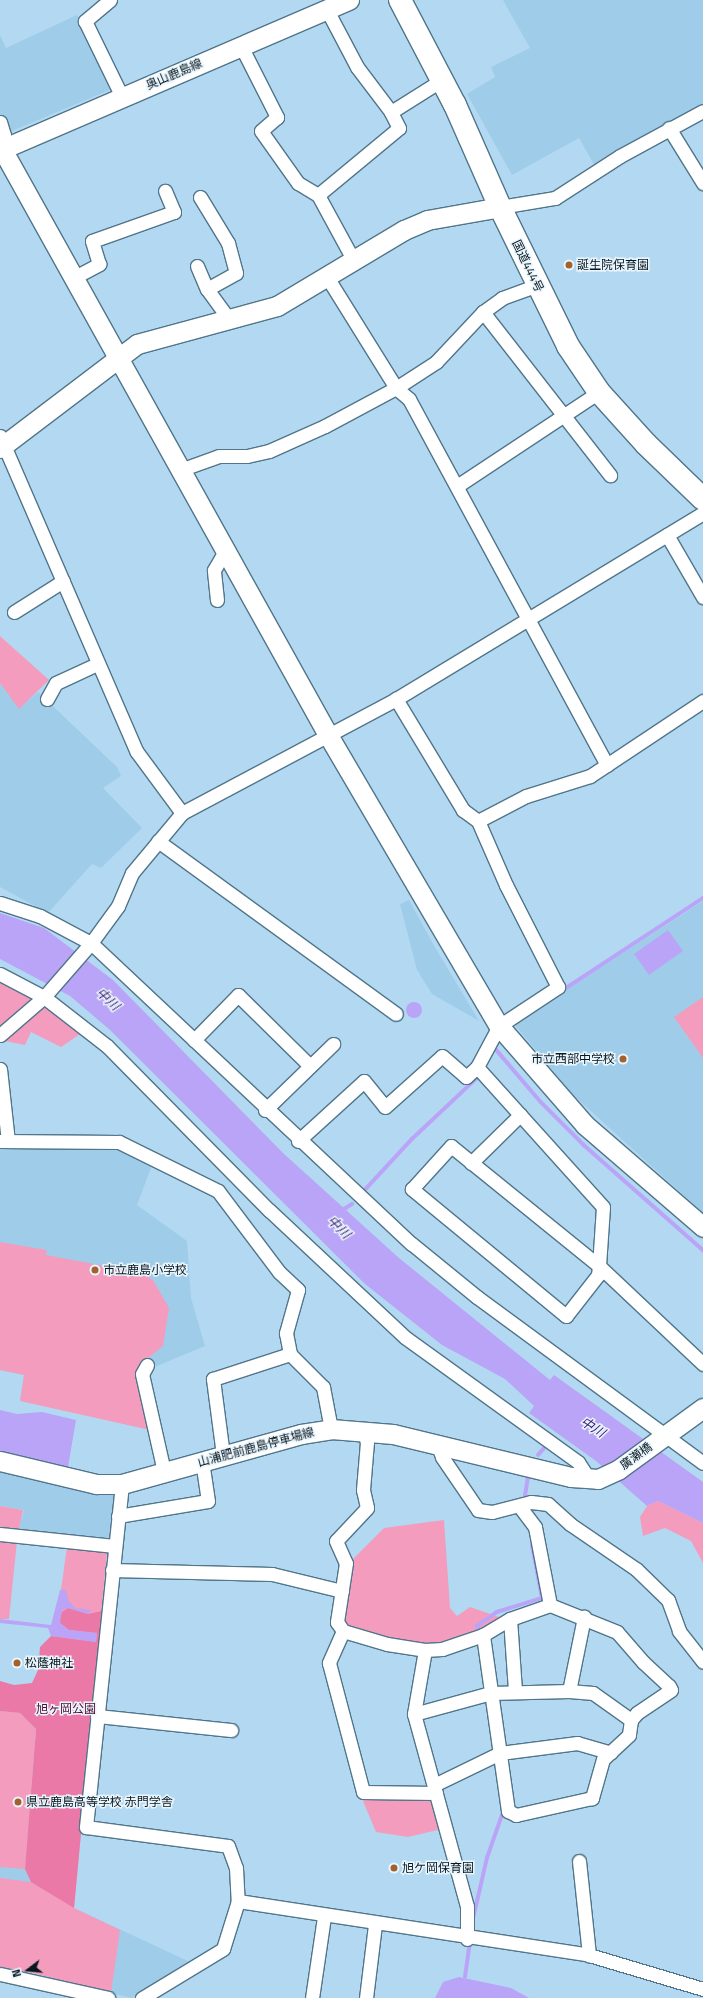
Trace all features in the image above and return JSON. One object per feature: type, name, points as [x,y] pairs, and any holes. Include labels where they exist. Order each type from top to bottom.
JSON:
[{"type":"highway","name":"国道444号","points":[[400,0],[442,80],[500,207],[568,346],[599,392],[646,444],[703,500]]},
{"type":"street","points":[[110,0],[85,21],[122,97]]},
{"type":"street","name":"奥山鹿島線","points":[[1,149],[349,0]]},
{"type":"street","points":[[318,195],[399,128],[391,112],[358,67],[327,10]]},
{"type":"street","points":[[241,46],[277,118],[261,130],[298,183],[318,195],[354,261]]},
{"type":"street","points":[[391,112],[442,80]]},
{"type":"street","points":[[182,813],[137,752],[1,443],[117,356],[137,344],[277,306],[427,220],[556,198],[669,128],[703,111]]},
{"type":"street","points":[[0,122],[4,135],[1,149],[328,735],[499,1026],[585,1125],[703,1227]]},
{"type":"street","points":[[669,128],[703,183]]},
{"type":"street","points":[[73,278],[99,264],[92,241],[174,212],[165,191]]},
{"type":"street","points":[[200,197],[228,243],[236,273],[207,289]]},
{"type":"street","points":[[197,266],[207,289],[229,319]]},
{"type":"street","points":[[327,277],[396,388],[409,399],[530,620],[607,765]]},
{"type":"street","points":[[180,470],[219,456],[247,456],[269,450],[396,388],[436,362],[483,312],[502,298],[537,285]]},
{"type":"street","points":[[483,312],[610,475]]},
{"type":"street","points":[[457,486],[565,418],[599,392]]},
{"type":"street","points":[[0,1035],[44,997],[91,943],[118,906],[132,873],[182,813],[396,699],[530,620],[703,513]]},
{"type":"street","points":[[667,535],[703,597]]},
{"type":"street","points":[[217,600],[214,570],[225,551]]},
{"type":"street","points":[[14,612],[63,581]]},
{"type":"street","points":[[47,699],[56,683],[98,664]]},
{"type":"street","points":[[298,1141],[364,1081],[385,1107],[442,1056],[466,1077],[477,1068],[499,1026],[558,987],[506,885],[478,821],[463,810],[396,699]]},
{"type":"street","points":[[478,821],[526,796],[590,776],[703,701]]},
{"type":"street","points":[[158,841],[396,1014]]},
{"type":"street","points":[[0,903],[40,916],[91,943],[298,1141],[412,1244],[477,1297],[664,1436],[703,1463]]},
{"type":"street","points":[[0,974],[44,997],[107,1046],[269,1210],[406,1338],[578,1462],[589,1479]]},
{"type":"street","points":[[194,1040],[238,995],[310,1066]]},
{"type":"street","points":[[265,1110],[333,1044]]},
{"type":"street","points":[[477,1068],[603,1207],[599,1266],[598,1275],[566,1316],[412,1189],[451,1146],[599,1266],[703,1364]]},
{"type":"street","points":[[0,1069],[4,1141],[87,1139],[119,1142],[218,1191],[279,1272],[298,1290],[286,1333],[290,1354],[323,1387],[331,1429]]},
{"type":"street","points":[[471,1163],[520,1115]]},
{"type":"street","points":[[223,1455],[213,1379],[290,1354]]},
{"type":"street","points":[[147,1365],[142,1374],[164,1472]]},
{"type":"street","points":[[664,1436],[703,1408]]},
{"type":"street","name":"山浦肥前鹿島停車場線","points":[[0,1461],[96,1484],[122,1484],[223,1455],[331,1429],[362,1430],[437,1443],[589,1479],[608,1476]]},
{"type":"street","points":[[362,1430],[367,1442],[363,1490],[366,1508],[336,1541],[346,1563],[336,1622],[344,1630],[425,1650],[442,1649],[483,1635],[510,1619],[550,1605],[584,1617],[617,1632],[643,1662],[669,1686],[671,1690],[631,1720],[629,1735],[603,1760],[592,1798],[516,1815],[508,1810],[483,1635]]},
{"type":"street","name":"廣瀬橋","points":[[608,1476],[664,1436]]},
{"type":"street","points":[[437,1443],[442,1457],[478,1510],[492,1512],[520,1507],[531,1502],[548,1504],[570,1524],[636,1569],[668,1600],[679,1631],[703,1662]]},
{"type":"street","points":[[118,1516],[208,1501],[202,1461]]},
{"type":"street","points":[[122,1484],[114,1546],[86,1827],[228,1846],[236,1868],[238,1901],[223,1949],[142,1998]]},
{"type":"street","points":[[520,1507],[535,1526],[550,1605]]},
{"type":"street","points":[[0,1534],[114,1546]]},
{"type":"street","points":[[112,1570],[272,1574],[342,1591]]},
{"type":"street","points":[[568,1691],[584,1617]]},
{"type":"street","points":[[510,1619],[515,1691]]},
{"type":"street","points":[[344,1630],[330,1663],[363,1792],[435,1789],[500,1753],[577,1743],[611,1752]]},
{"type":"street","points":[[425,1650],[414,1714],[467,1906],[471,1939]]},
{"type":"street","points":[[414,1714],[491,1693],[515,1691],[568,1691],[593,1693],[631,1720]]},
{"type":"street","points":[[97,1716],[230,1730]]},
{"type":"street","points":[[579,1861],[589,1955]]},
{"type":"street","points":[[238,1901],[375,1925],[589,1955],[703,1989]]},
{"type":"street","points":[[312,1998],[324,1917]]},
{"type":"street","points":[[366,1998],[375,1925]]},
{"type":"street","points":[[0,1974],[108,1998]]},
{"type":"shaded area","points":[[503,0],[703,0],[703,104],[595,166],[579,138],[512,175],[467,94],[495,77],[491,67],[530,48]]},
{"type":"shaded area","points":[[77,15],[112,89],[0,136],[0,35],[6,48]]},
{"type":"shaded area","points":[[0,683],[19,708],[38,692],[117,767],[121,776],[103,788],[142,828],[101,868],[92,864],[48,913],[0,887]]},
{"type":"shaded area","points":[[409,900],[479,1021],[432,994],[417,970],[400,904]]},
{"type":"shaded area","name":"市立西部中学校","points":[[703,901],[703,1213],[572,1094],[514,1024]]},
{"type":"shaded area","name":"市立鹿島小学校","points":[[0,1144],[120,1146],[152,1165],[137,1205],[187,1241],[191,1298],[205,1346],[138,1374],[20,1401],[24,1375],[0,1370]]},
{"type":"shaded area","points":[[0,1467],[118,1489],[110,1538],[19,1529],[24,1510],[0,1506]]},
{"type":"shaded area","name":"県立鹿島高等学校 赤門学舎","points":[[0,1696],[74,1908],[190,1962],[131,1998],[33,1973],[0,1968]]},
{"type":"green space","points":[[0,636],[49,680],[19,709],[0,683]]},
{"type":"green space","points":[[0,980],[13,984],[83,1032],[61,1047],[31,1032],[25,1045],[0,1040]]},
{"type":"green space","points":[[703,997],[703,1058],[674,1017]]},
{"type":"green space","points":[[0,1242],[47,1250],[46,1255],[142,1273],[153,1280],[169,1308],[163,1346],[142,1363],[150,1430],[20,1401],[24,1375],[0,1370]]},
{"type":"green space","points":[[658,1501],[703,1523],[703,1563],[691,1541],[665,1528],[643,1536],[640,1517],[647,1506]]},
{"type":"green space","points":[[0,1506],[23,1510],[19,1529],[0,1527]]},
{"type":"green space","points":[[444,1520],[450,1608],[457,1616],[470,1607],[499,1617],[481,1629],[425,1647],[346,1628],[341,1621],[349,1563],[384,1528]]},
{"type":"green space","points":[[0,1540],[17,1541],[9,1619],[0,1619]]},
{"type":"green space","name":"旭ヶ岡公園","points":[[67,1547],[107,1553],[74,1908],[120,1930],[111,1993],[33,1973],[0,1968],[0,1878],[31,1882],[42,1723]]},
{"type":"green space","name":"旭ヶ岡公園","points":[[68,1608],[88,1614],[102,1611],[74,1908],[31,1882],[25,1869],[36,1729],[20,1713],[0,1711],[0,1681],[14,1685],[32,1683],[38,1670],[40,1647],[51,1636],[96,1642],[97,1633],[69,1630],[60,1623],[59,1614]]},
{"type":"green space","points":[[0,1711],[20,1713],[36,1729],[25,1869],[0,1867]]},
{"type":"green space","points":[[360,1794],[407,1800],[433,1796],[442,1829],[408,1837],[376,1832]]},
{"type":"water","name":"中川","points":[[0,913],[44,928],[113,980],[283,1153],[399,1258],[550,1380],[554,1375],[703,1482],[703,1523],[658,1501],[647,1506],[596,1461],[529,1413],[534,1406],[505,1379],[442,1345],[365,1284],[110,1030],[70,996],[0,959]]},
{"type":"water","points":[[668,930],[683,951],[649,975],[634,954]]},
{"type":"water","points":[[414,1002],[420,1004],[422,1010],[420,1016],[414,1018],[408,1016],[406,1010],[408,1004]]},
{"type":"water","points":[[0,1410],[17,1414],[42,1412],[76,1420],[68,1467],[0,1451]]},
{"type":"water","points":[[60,1590],[66,1590],[68,1600],[75,1608],[91,1610],[88,1614],[68,1608],[62,1610],[60,1623],[69,1630],[97,1633],[96,1642],[51,1636],[48,1628],[0,1623],[0,1619],[51,1625]]},
{"type":"water","points":[[459,1977],[511,1988],[529,1998],[435,1998],[443,1982]]},
{"type":"waterway","points":[[560,992],[703,898]]},
{"type":"waterway","points":[[493,1050],[494,1047],[541,1102],[584,1145],[703,1250]]},
{"type":"waterway","points":[[363,1192],[412,1139],[477,1078]]},
{"type":"waterway","name":"中川","points":[[341,1211],[352,1204]]},
{"type":"waterway","points":[[538,1455],[548,1444]]},
{"type":"waterway","points":[[525,1496],[528,1478]]},
{"type":"waterway","points":[[478,1631],[477,1626],[497,1612],[542,1598],[532,1545]]},
{"type":"waterway","points":[[473,1919],[487,1858],[503,1812]]},
{"type":"waterway","points":[[465,1977],[470,1941]]},
{"type":"place","name":"誕生院保育園","points":[[569,265]]},
{"type":"place","name":"市立西部中学校","points":[[623,1059]]},
{"type":"place","name":"市立鹿島小学校","points":[[95,1270]]},
{"type":"place","name":"松蔭神社","points":[[17,1663]]},
{"type":"place","name":"県立鹿島高等学校 赤門学舎","points":[[18,1802]]},
{"type":"place","name":"旭ケ岡保育園","points":[[394,1868]]}]
